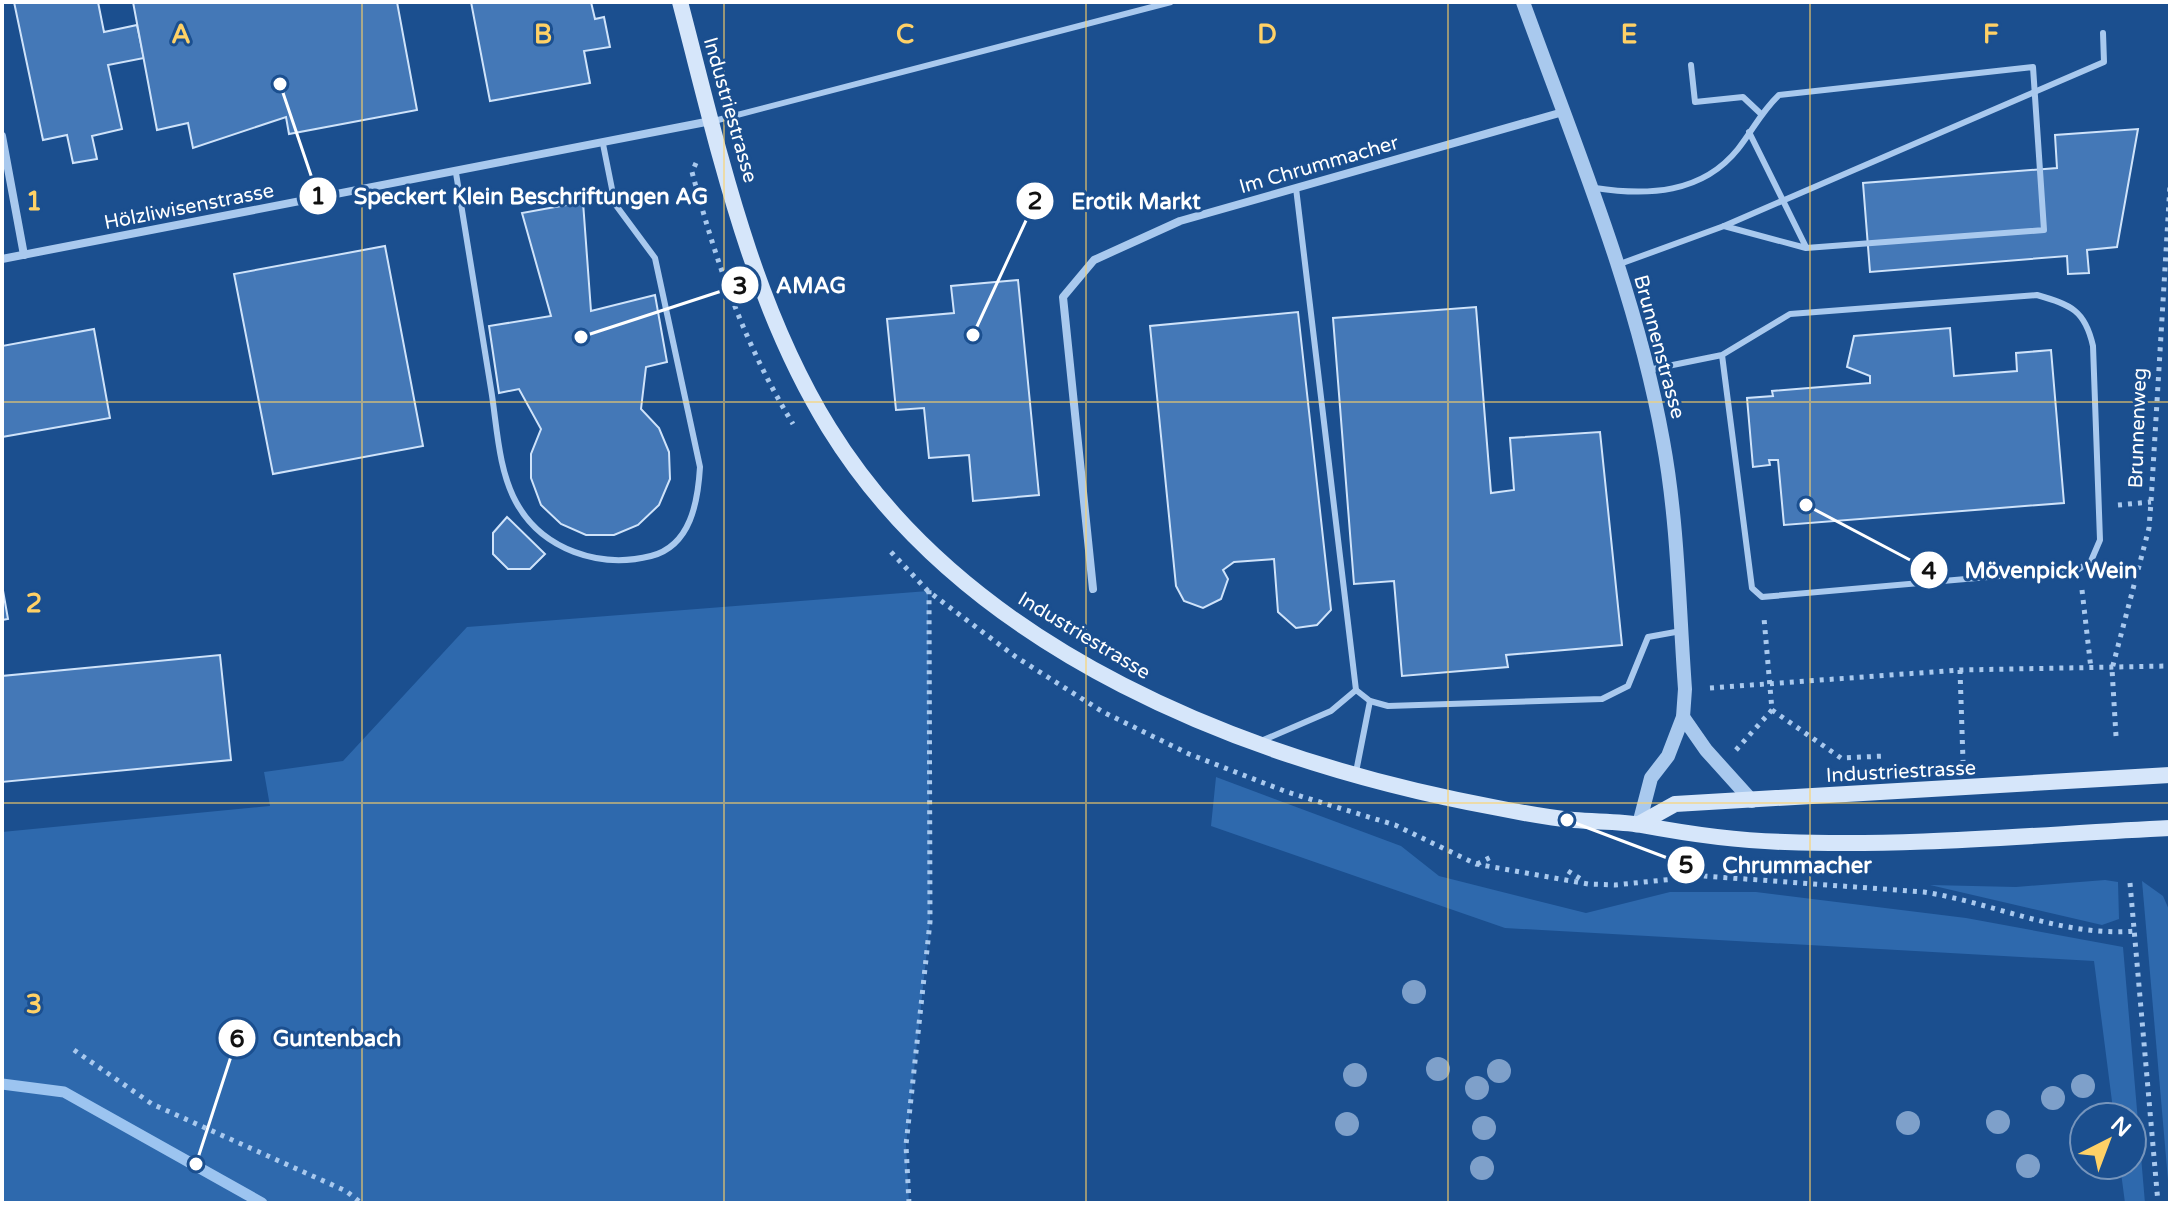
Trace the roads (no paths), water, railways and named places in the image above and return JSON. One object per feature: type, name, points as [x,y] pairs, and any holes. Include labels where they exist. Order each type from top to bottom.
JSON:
[{"type":"main road","name":"Industriestrasse","points":[[680,2],[711,121],[772,313],[829,428],[870,485],[947,568],[1023,626],[1137,693],[1256,743],[1355,776],[1567,820],[1639,824],[1672,833],[1829,844],[2170,828]]},
{"type":"main road","name":"Industriestrasse","points":[[1639,824],[1675,804],[2170,775]]},
{"type":"street","name":"Brunnenstrasse","points":[[1523,2],[1617,265],[1648,370],[1664,443],[1685,689],[1683,717],[1668,756],[1651,778],[1639,824]]},
{"type":"street","name":"Im Chrummacher","points":[[1093,589],[1063,297],[1094,260],[1180,221],[1563,112]]},
{"type":"street","name":"Hölzliwisenstrasse","points":[[2,259],[711,121]]},
{"type":"street","points":[[2,136],[24,255]]},
{"type":"street","points":[[1683,717],[1706,750],[1752,801]]},
{"type":"lane","points":[[711,121],[1171,2]]},
{"type":"lane","points":[[1617,265],[1724,226],[2104,62],[2103,33]]},
{"type":"lane","points":[[1691,65],[1695,102],[1743,97],[1760,113]]},
{"type":"lane","points":[[1591,188],[1636,194],[1669,191],[1690,184],[1726,162],[1760,113],[1779,95],[2033,67],[2044,230],[1806,248],[1724,226]]},
{"type":"lane","points":[[1749,132],[1806,248]]},
{"type":"lane","points":[[456,173],[501,455],[515,501],[548,539],[574,553],[605,561],[633,561],[657,555],[677,542],[691,520],[699,495],[700,467],[655,258],[615,204],[603,144]]},
{"type":"lane","points":[[1296,188],[1356,690],[1370,701],[1388,706],[1602,699],[1628,686],[1648,637],[1681,631]]},
{"type":"lane","points":[[1648,370],[1722,355],[1790,314],[2037,295],[2076,310],[2088,325],[2093,346],[2100,540],[2091,561],[2079,569],[1762,597],[1752,588],[1722,355]]},
{"type":"lane","points":[[1256,743],[1331,711],[1356,690]]},
{"type":"lane","points":[[1355,776],[1370,701]]},
{"type":"waterway","points":[[2,1084],[64,1092],[262,1203]]},
{"type":"place","name":"Speckert Klein Beschriftungen AG","points":[[280,84]]},
{"type":"place","name":"Erotik Markt","points":[[973,335]]},
{"type":"place","name":"AMAG","points":[[581,337]]},
{"type":"place","name":"Mövenpick Wein","points":[[1806,505]]},
{"type":"place","name":"Chrummacher","points":[[1567,820]]},
{"type":"place","name":"Guntenbach","points":[[196,1164]]}]
